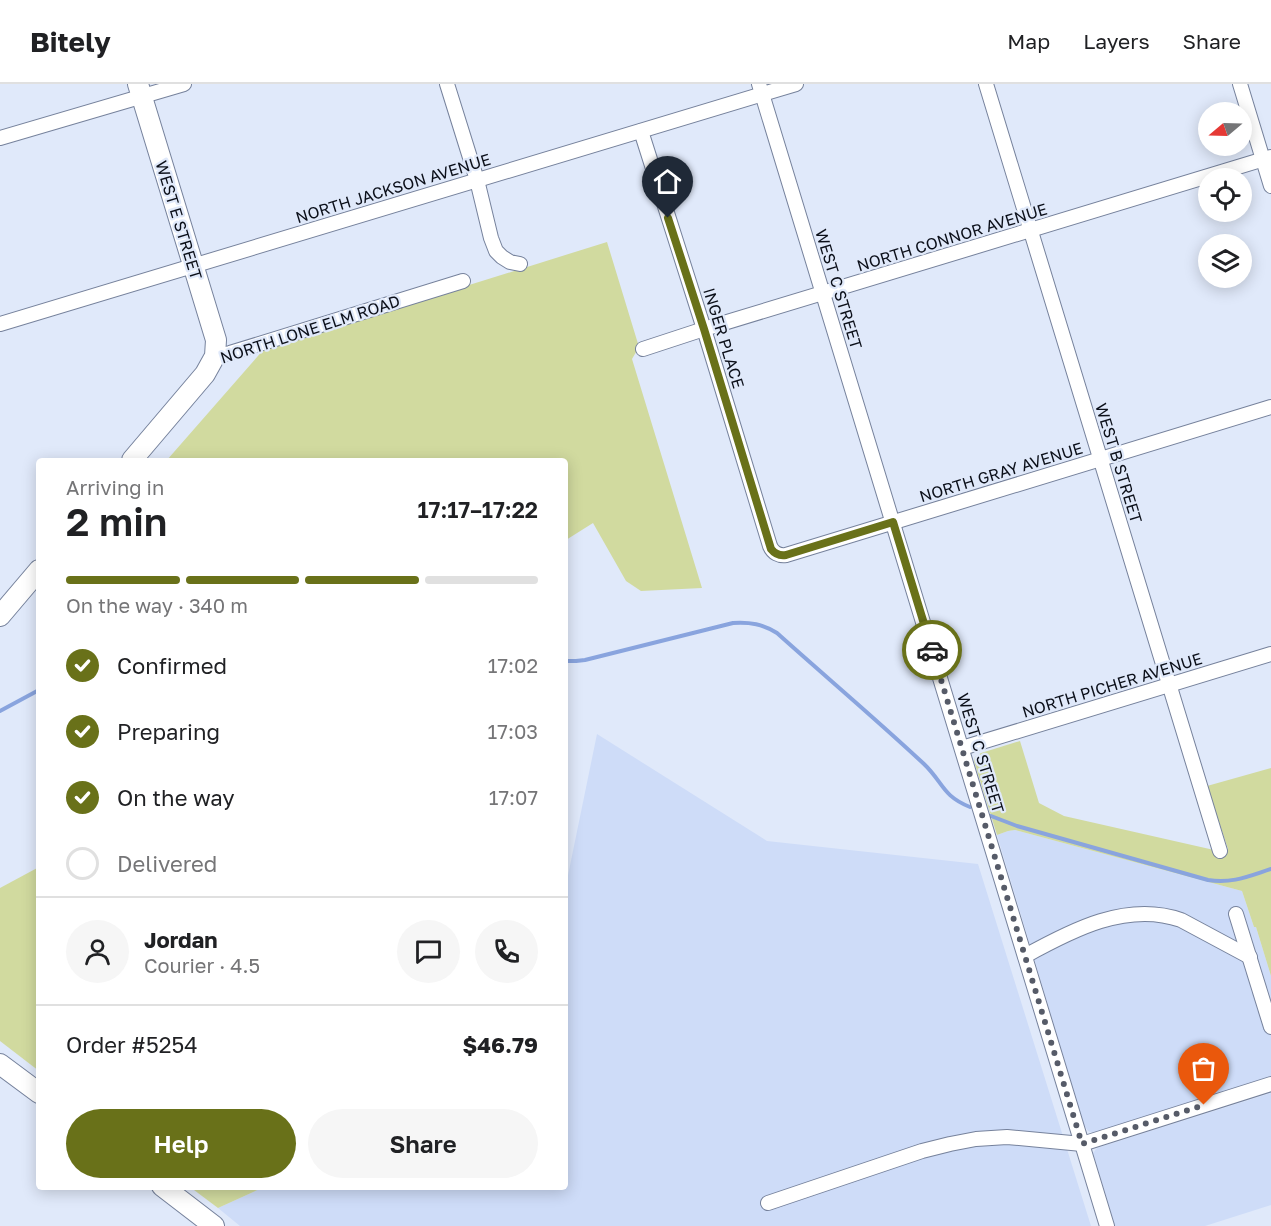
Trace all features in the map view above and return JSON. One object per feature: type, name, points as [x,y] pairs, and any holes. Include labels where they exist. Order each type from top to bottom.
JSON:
[{"type":"street","points":[[0,138],[140,90],[184,84]]},
{"type":"street","points":[[447,84],[496,251],[510,262],[520,264]]},
{"type":"street","name":"NORTH JACKSON AVENUE","points":[[0,324],[641,131],[761,89],[796,84]]},
{"type":"street","name":"WEST B STREET","points":[[986,84],[1220,851]]},
{"type":"street","points":[[1240,84],[1267,158],[1271,186]]},
{"type":"street","name":"WEST C STREET","points":[[761,89],[1107,1226]]},
{"type":"street","name":"WEST E STREET","points":[[140,90],[216,340],[215,356]]},
{"type":"street","name":"INGER PLACE","points":[[641,131],[770,546],[776,554]]},
{"type":"street","name":"NORTH CONNOR AVENUE","points":[[643,350],[704,329],[1267,158]]},
{"type":"street","name":"NORTH LONE ELM ROAD","points":[[134,458],[205,374],[215,356],[463,281]]},
{"type":"street","name":"NORTH GRAY AVENUE","points":[[776,554],[786,555],[1271,407]]},
{"type":"street","points":[[0,616],[36,574]]},
{"type":"street","name":"NORTH PICHER AVENUE","points":[[962,748],[1271,654]]},
{"type":"street","points":[[1025,956],[1069,932],[1100,921],[1156,914],[1181,920],[1250,957]]},
{"type":"street","points":[[1236,914],[1271,1027]]},
{"type":"street","points":[[0,1064],[36,1091]]},
{"type":"street","points":[[768,1203],[922,1151],[959,1142],[1007,1137],[1082,1144],[1271,1084]]},
{"type":"street","points":[[167,1190],[214,1226]]},
{"type":"shaded area","points":[[597,734],[767,841],[978,864],[1091,1226],[240,1226],[218,1208],[257,1190],[568,1190],[568,875]]},
{"type":"shaded area","points":[[1015,830],[1242,891],[1271,976],[1271,1077],[1093,1133],[1088,1131],[1084,1125],[997,835]]},
{"type":"shaded area","points":[[1271,1093],[1271,1205],[1205,1226],[1115,1226],[1093,1153],[1097,1148]]},
{"type":"green space","points":[[607,242],[639,347],[632,359],[702,588],[641,591],[626,581],[593,523],[568,539],[568,458],[169,458],[264,349]]},
{"type":"green space","points":[[1020,741],[1039,803],[1064,816],[1214,850],[1228,849],[1207,786],[1271,768],[1271,976],[1242,891],[1015,830],[997,835],[974,761],[975,757],[981,753]]},
{"type":"green space","points":[[36,869],[36,1069],[0,1041],[0,888]]},
{"type":"green space","points":[[194,1190],[257,1190],[218,1208]]},
{"type":"waterway","points":[[568,661],[585,660],[733,623],[751,623],[761,626],[777,633],[924,764],[948,793],[970,807]]},
{"type":"waterway","points":[[0,711],[36,692]]},
{"type":"waterway","points":[[991,816],[1017,826],[1208,880],[1233,880],[1271,869]]},
{"type":"way so far","points":[[932,650],[1082,1144],[1204,1105]]},
{"type":"route","points":[[668,218],[771,549],[781,556],[786,555],[893,522],[932,650]]}]
